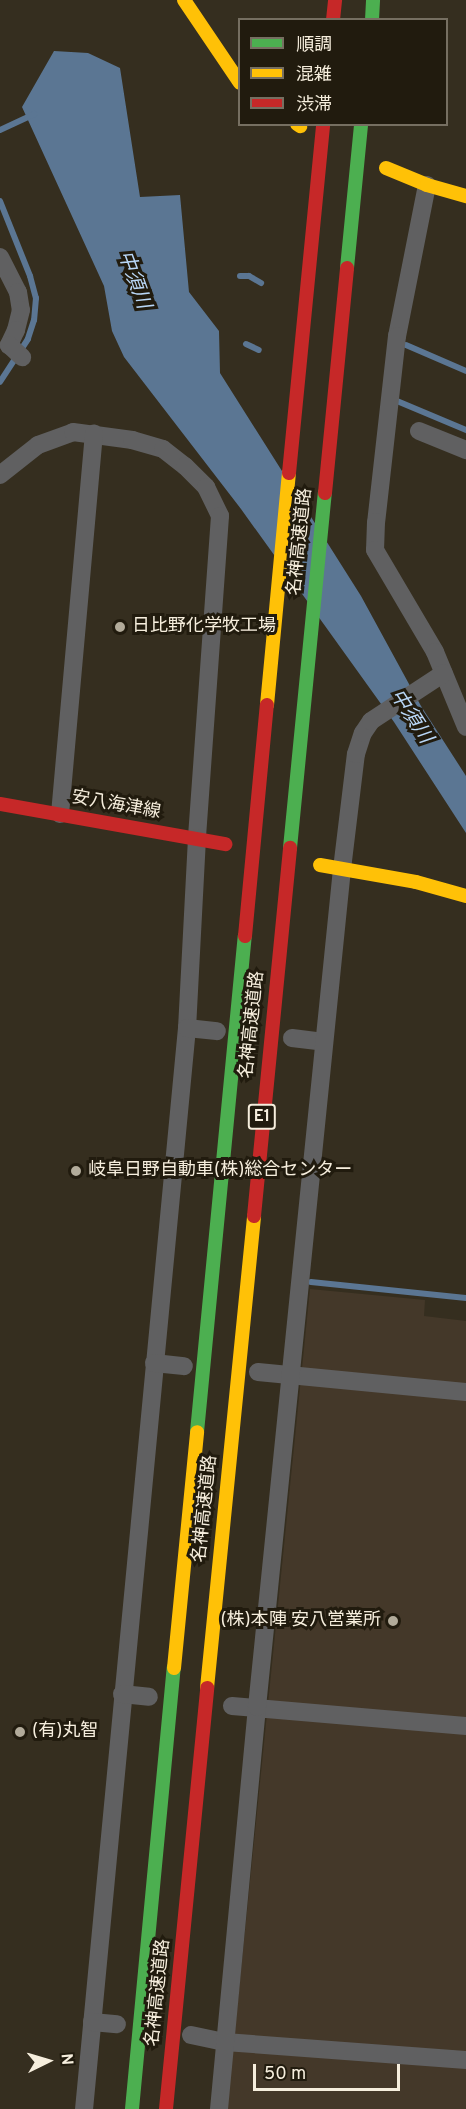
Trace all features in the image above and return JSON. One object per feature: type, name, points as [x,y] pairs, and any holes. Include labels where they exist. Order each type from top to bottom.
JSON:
[{"type":"main road","points":[[184,0],[216,51],[238,80]]},
{"type":"main road","points":[[333,18],[335,0]]},
{"type":"main road","points":[[372,18],[374,0]]},
{"type":"main road","name":"名神高速道路","points":[[132,2109],[323,126]]},
{"type":"main road","name":"名神高速道路","points":[[166,2109],[361,126]]},
{"type":"main road","points":[[386,168],[427,185],[466,196]]},
{"type":"main road","name":"安八海津線","points":[[0,804],[225,844]]},
{"type":"main road","points":[[320,865],[416,882],[466,896]]},
{"type":"street","points":[[427,185],[397,336],[376,522],[375,550],[435,652],[437,677],[466,727]]},
{"type":"street","points":[[0,256],[18,292],[21,310],[9,345],[22,357]]},
{"type":"street","points":[[419,431],[466,450]]},
{"type":"street","points":[[0,475],[38,445],[74,432],[132,440],[163,449],[185,466],[206,487],[220,516],[197,838],[187,1028],[84,2109]]},
{"type":"street","points":[[60,814],[94,434]]},
{"type":"street","points":[[219,2109],[290,1374],[356,754],[363,733],[371,721],[437,677]]},
{"type":"street","points":[[187,1028],[217,1031]]},
{"type":"street","points":[[292,1038],[324,1042]]},
{"type":"street","points":[[154,1363],[184,1366]]},
{"type":"street","points":[[258,1372],[466,1392]]},
{"type":"street","points":[[122,1694],[149,1697]]},
{"type":"street","points":[[232,1706],[466,1726]]},
{"type":"street","points":[[92,2022],[117,2025]]},
{"type":"street","points":[[191,2036],[225,2042],[466,2060]]},
{"type":"shaded area","points":[[310,1289],[425,1300],[424,1316],[466,1321],[466,2109],[227,2109]]},
{"type":"water","name":"中須川","points":[[54,51],[88,53],[120,68],[140,197],[180,195],[189,292],[219,331],[220,373],[361,596],[421,706],[466,776],[466,833],[394,722],[241,509],[124,357],[112,331],[104,286],[22,107]]},
{"type":"waterway","points":[[0,130],[35,114]]},
{"type":"waterway","points":[[0,201],[30,276],[36,298],[34,320],[28,339],[0,382]]},
{"type":"waterway","points":[[240,276],[249,276],[261,283]]},
{"type":"waterway","points":[[246,344],[259,350]]},
{"type":"waterway","points":[[406,345],[466,371]]},
{"type":"waterway","points":[[397,401],[466,430]]},
{"type":"waterway","points":[[311,1282],[466,1298]]},
{"type":"traffic: fast","points":[[372,18],[373,0]]},
{"type":"traffic: fast","points":[[347,268],[361,126]]},
{"type":"traffic: fast","points":[[290,848],[325,493]]},
{"type":"traffic: fast","points":[[197,1432],[245,936]]},
{"type":"traffic: fast","points":[[132,2109],[174,1668]]},
{"type":"traffic: slow","points":[[184,0],[238,80]]},
{"type":"traffic: slow","points":[[386,168],[427,185],[466,196]]},
{"type":"traffic: slow","points":[[267,705],[289,473]]},
{"type":"traffic: slow","points":[[320,865],[416,882],[466,896]]},
{"type":"traffic: slow","points":[[207,1688],[254,1216]]},
{"type":"traffic: slow","points":[[174,1668],[197,1432]]},
{"type":"traffic: jam","points":[[333,18],[335,0]]},
{"type":"traffic: jam","points":[[289,473],[323,126]]},
{"type":"traffic: jam","points":[[325,493],[347,268]]},
{"type":"traffic: jam","points":[[245,936],[267,705]]},
{"type":"traffic: jam","points":[[0,804],[225,844]]},
{"type":"traffic: jam","points":[[254,1216],[290,848]]},
{"type":"traffic: jam","points":[[166,2109],[207,1688]]},
{"type":"place","name":"日比野化学牧工場","points":[[120,627]]},
{"type":"place","name":"岐阜日野自動車(株)総合センター","points":[[76,1171]]},
{"type":"place","name":"(株)本陣 安八営業所","points":[[393,1621]]},
{"type":"place","name":"(有)丸智","points":[[20,1732]]}]
